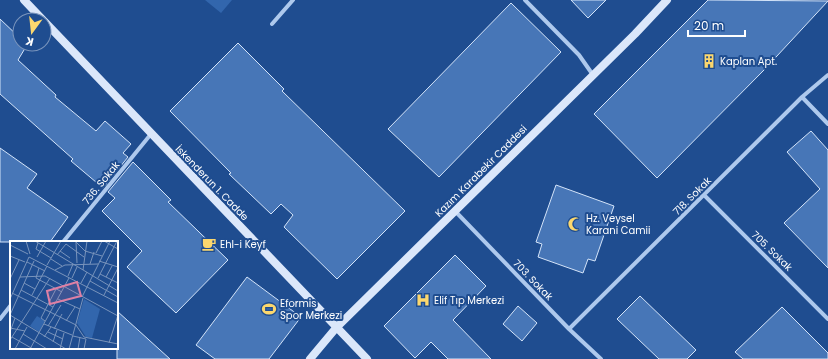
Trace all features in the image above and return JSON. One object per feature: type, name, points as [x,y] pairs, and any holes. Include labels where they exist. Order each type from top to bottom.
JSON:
[{"type":"street","name":"İskenderun 1. Cadde","points":[[24,0],[36,12]]},
{"type":"street","points":[[272,24],[293,0]]},
{"type":"street","points":[[525,0],[579,55],[592,75]]},
{"type":"street","name":"Kazım Karabekir Caddesi","points":[[310,359],[336,328],[667,0]]},
{"type":"street","name":"İskenderun 1. Cadde","points":[[52,29],[367,359]]},
{"type":"street","name":"718. Sokak","points":[[569,329],[802,97],[828,75]]},
{"type":"street","points":[[802,97],[828,124]]},
{"type":"street","name":"736. Sokak","points":[[64,241],[151,134]]},
{"type":"street","name":"705. Sokak","points":[[704,195],[828,318]]},
{"type":"street","name":"703. Sokak","points":[[455,211],[569,329],[601,359]]},
{"type":"street","points":[[0,319],[10,306]]},
{"type":"shaded area","points":[[205,0],[232,0],[221,13]]},
{"type":"building","points":[[571,0],[606,0],[588,18]]},
{"type":"building","points":[[708,0],[828,1],[764,70],[657,178],[594,114]]},
{"type":"building","points":[[511,3],[561,52],[439,177],[388,129]]},
{"type":"building","points":[[0,19],[12,30],[12,52],[23,52],[18,60],[56,95],[55,97],[96,131],[105,121],[131,144],[123,153],[128,157],[103,188],[71,161],[73,159],[0,94]]},
{"type":"building","points":[[238,43],[284,89],[282,91],[405,211],[337,279],[284,227],[293,215],[281,204],[271,214],[229,174],[231,173],[170,111]]},
{"type":"building","points":[[811,131],[828,150],[828,268],[784,223],[820,189],[787,152]]},
{"type":"building","points":[[0,148],[37,174],[27,188],[68,217],[51,241],[0,242]]},
{"type":"building","points":[[133,162],[171,200],[168,202],[228,260],[176,313],[127,267],[142,251],[102,211],[115,198],[108,192]]},
{"type":"building","name":"Hz. Veysel Karani Camii","points":[[556,185],[614,206],[595,261],[588,259],[583,273],[538,257],[542,244],[536,242]]},
{"type":"building","points":[[455,255],[486,286],[453,320],[491,359],[448,359],[431,342],[415,358],[384,326]]},
{"type":"building","points":[[247,277],[301,317],[269,359],[215,359],[196,345]]},
{"type":"building","points":[[640,296],[696,350],[687,359],[659,359],[617,319]]},
{"type":"building","points":[[518,306],[537,323],[522,341],[503,324]]},
{"type":"building","points":[[782,307],[828,353],[828,359],[743,359],[735,352]]},
{"type":"building","points":[[118,312],[170,359],[117,359]]},
{"type":"place","name":"Kaplan Apt.","points":[[709,61]]},
{"type":"place","name":"Hz. Veysel Karani Camii","points":[[575,224]]},
{"type":"place","name":"Ehl-i Keyf","points":[[209,244]]},
{"type":"place","name":"Elif Tıp Merkezi","points":[[423,300]]},
{"type":"place","name":"Eformis Spor Merkezi","points":[[269,309]]}]
